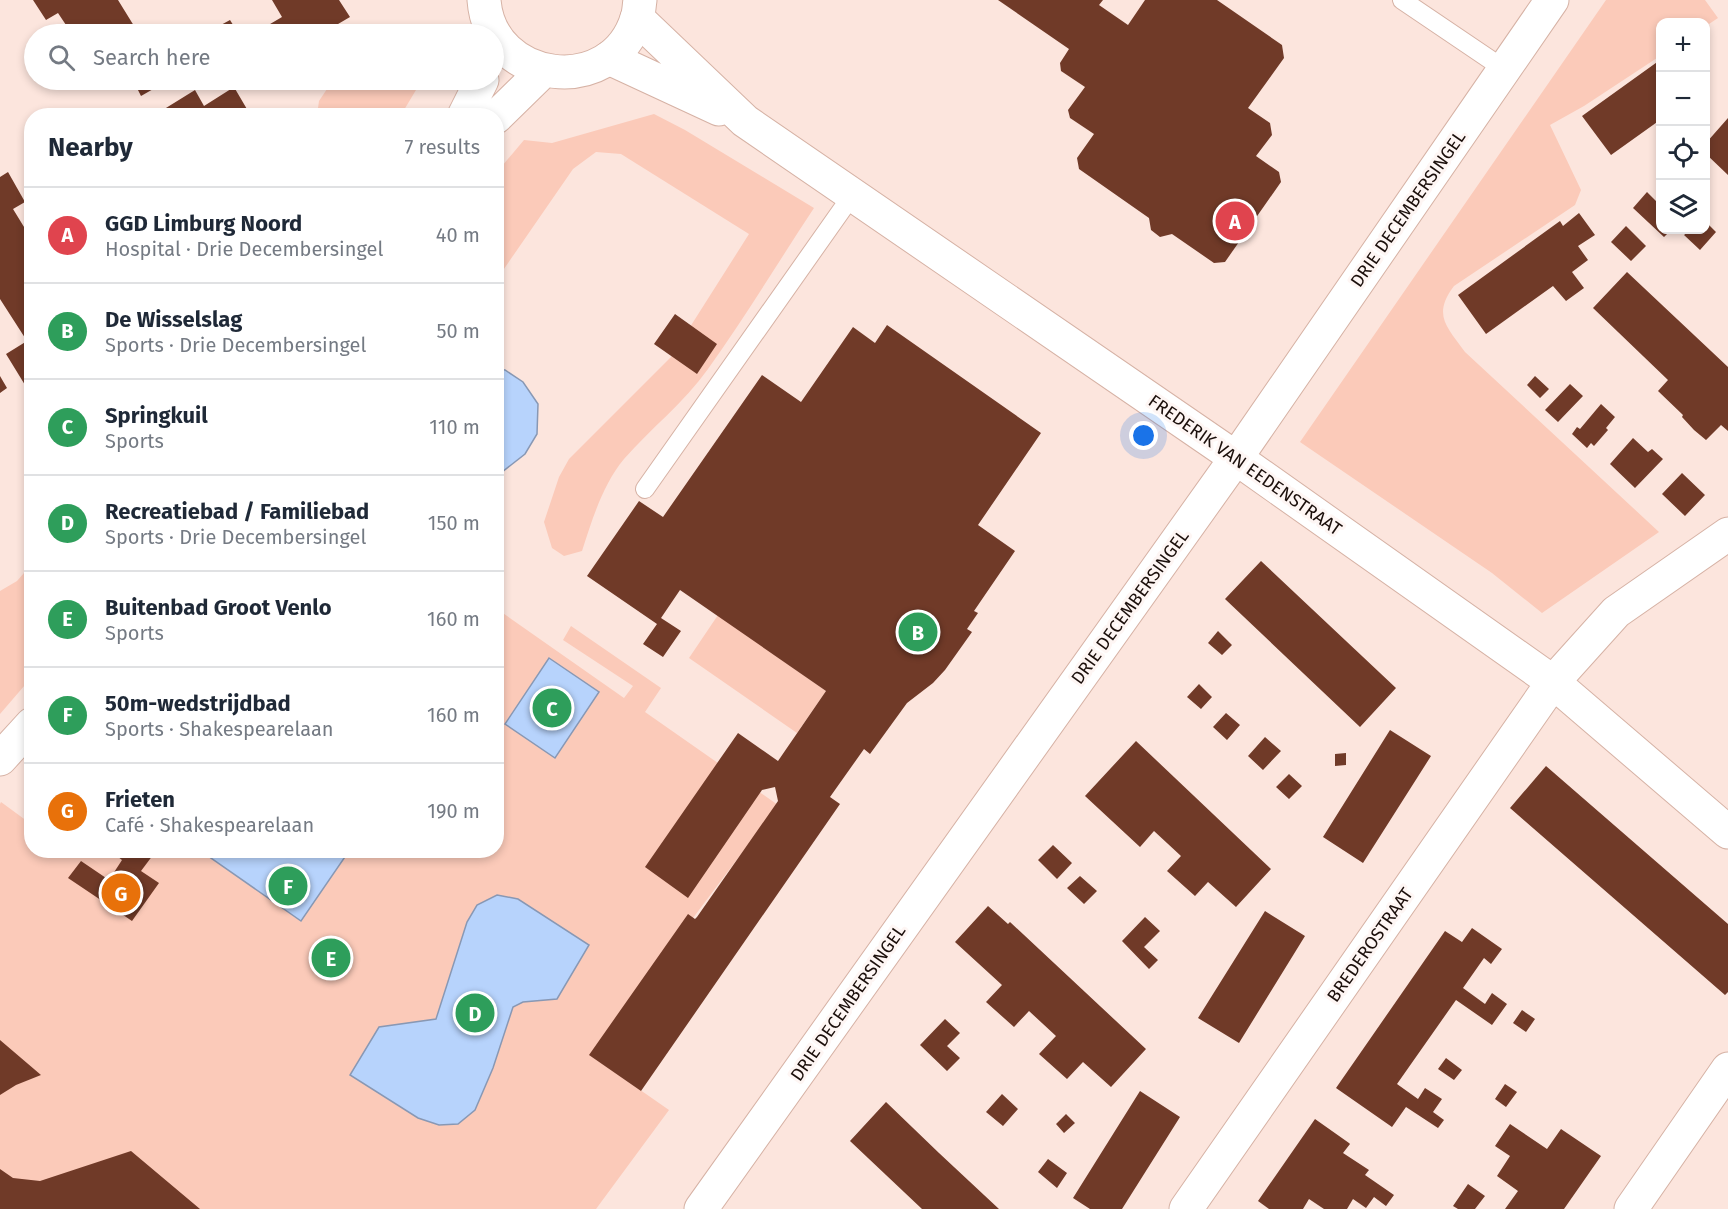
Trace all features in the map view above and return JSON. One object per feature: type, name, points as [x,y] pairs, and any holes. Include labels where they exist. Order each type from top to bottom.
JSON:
[{"type":"street","points":[[484,0],[489,24]]},
{"type":"street","name":"DRIE DECEMBERSINGEL","points":[[701,1209],[1236,458],[1552,0]]},
{"type":"street","points":[[504,54],[543,71],[570,73],[592,67],[609,58],[626,41],[639,9]]},
{"type":"street","name":"FREDERIK VAN EEDENSTRAAT","points":[[639,9],[745,121]]},
{"type":"street","name":"FREDERIK VAN EEDENSTRAAT","points":[[609,58],[745,121],[1236,458],[1553,682],[1728,832]]},
{"type":"street","points":[[504,109],[543,71]]},
{"type":"street","points":[[468,108],[477,90]]},
{"type":"street","name":"BREDEROSTRAAT","points":[[1186,1209],[1553,682],[1616,612],[1728,534]]},
{"type":"street","points":[[0,759],[24,733]]},
{"type":"street","points":[[1631,1209],[1728,1069]]},
{"type":"lane","points":[[1402,0],[1504,69]]},
{"type":"lane","points":[[645,489],[853,194]]},
{"type":"shaded area","points":[[1606,0],[1705,0],[1718,18],[1710,23],[1710,18],[1656,18],[1656,59],[1584,106],[1550,125],[1581,190],[1575,205],[1454,286],[1447,296],[1443,313],[1448,328],[1465,352],[1659,532],[1542,613],[1492,573],[1300,442]]},
{"type":"shaded area","points":[[326,90],[416,90],[405,108],[318,108],[319,101]]},
{"type":"shaded area","points":[[654,114],[685,130],[814,208],[699,381],[634,448],[617,469],[599,503],[582,551],[564,556],[552,548],[544,522],[559,477],[569,459],[671,357],[749,234],[621,154],[596,152],[573,169],[504,269],[504,164],[524,140],[552,143]]},
{"type":"shaded area","points":[[24,573],[24,686],[0,714],[0,591],[17,581]]},
{"type":"shaded area","points":[[504,614],[624,698],[633,686],[563,640],[571,626],[661,688],[645,712],[778,805],[590,1055],[669,1110],[596,1209],[0,1209],[1,802],[24,819],[24,858],[504,858]]},
{"type":"shaded area","points":[[718,615],[826,691],[797,733],[689,658]]},
{"type":"water","points":[[504,370],[523,382],[538,404],[537,434],[525,454],[504,470]]},
{"type":"water","points":[[549,658],[599,692],[555,758],[505,724]]},
{"type":"water","points":[[211,858],[344,858],[301,921]]},
{"type":"water","points":[[497,895],[518,899],[589,945],[557,999],[523,1002],[513,1007],[493,1068],[475,1110],[458,1124],[439,1125],[418,1118],[350,1075],[379,1027],[436,1019],[467,922],[477,905]]},
{"type":"building","points":[[33,0],[118,0],[133,24],[65,24],[58,13],[46,20]]},
{"type":"building","points":[[272,0],[339,0],[350,17],[338,24],[270,24],[282,17]]},
{"type":"building","points":[[998,0],[1103,0],[1099,5],[1128,25],[1145,0],[1217,0],[1282,45],[1284,58],[1248,108],[1270,123],[1272,135],[1256,156],[1279,172],[1281,182],[1225,262],[1214,263],[1172,234],[1160,237],[1151,230],[1149,218],[1079,169],[1077,158],[1094,134],[1070,118],[1068,110],[1085,87],[1061,71],[1060,63],[1069,49]]},
{"type":"building","points":[[1656,63],[1656,123],[1611,155],[1582,116]]},
{"type":"building","points":[[138,90],[152,90],[141,96]]},
{"type":"building","points":[[195,90],[204,106],[229,90],[236,90],[246,108],[166,108]]},
{"type":"building","points":[[1728,118],[1728,175],[1710,158],[1710,138]]},
{"type":"building","points":[[8,172],[24,200],[24,203],[13,209],[24,227],[24,336],[0,299],[0,177]]},
{"type":"building","points":[[1647,192],[1656,201],[1656,230],[1633,208]]},
{"type":"building","points":[[1579,213],[1595,235],[1578,246],[1588,260],[1572,272],[1584,288],[1566,301],[1553,286],[1486,334],[1458,295],[1560,221],[1563,226]]},
{"type":"building","points":[[1626,226],[1646,246],[1631,261],[1611,242]]},
{"type":"building","points":[[1710,226],[1716,232],[1700,250],[1684,235],[1710,234]]},
{"type":"building","points":[[1627,272],[1728,367],[1728,431],[1721,425],[1706,440],[1694,430],[1682,417],[1683,415],[1658,391],[1668,380],[1593,308]]},
{"type":"building","points":[[675,314],[717,344],[697,374],[654,344]]},
{"type":"building","points":[[887,325],[1041,433],[978,525],[1015,551],[974,611],[978,613],[967,629],[972,632],[945,670],[933,683],[907,703],[870,754],[864,749],[830,797],[840,804],[641,1091],[589,1055],[688,914],[695,919],[697,917],[778,801],[775,787],[762,790],[688,898],[645,867],[738,733],[778,761],[826,691],[680,590],[661,618],[681,631],[663,657],[643,644],[657,624],[587,576],[639,501],[663,517],[762,375],[801,402],[853,327],[875,343]]},
{"type":"building","points":[[24,343],[24,383],[6,354]]},
{"type":"building","points":[[0,376],[7,388],[0,393]]},
{"type":"building","points":[[1535,376],[1549,389],[1540,398],[1527,385]]},
{"type":"building","points":[[1570,384],[1583,396],[1558,422],[1545,410]]},
{"type":"building","points":[[1601,404],[1615,417],[1606,428],[1608,430],[1594,446],[1591,443],[1587,448],[1572,434],[1577,427],[1580,429]]},
{"type":"building","points":[[1633,438],[1648,452],[1652,449],[1663,459],[1635,488],[1610,464]]},
{"type":"building","points":[[1682,473],[1705,495],[1685,516],[1662,494]]},
{"type":"building","points":[[1261,561],[1396,688],[1360,727],[1225,599]]},
{"type":"building","points":[[1218,631],[1232,645],[1222,655],[1208,643]]},
{"type":"building","points":[[1199,684],[1212,697],[1201,709],[1187,697]]},
{"type":"building","points":[[1226,713],[1240,725],[1227,740],[1213,727]]},
{"type":"building","points":[[1390,730],[1431,756],[1363,863],[1323,837]]},
{"type":"building","points":[[1265,737],[1281,751],[1263,770],[1248,756]]},
{"type":"building","points":[[1136,741],[1271,869],[1236,907],[1208,882],[1195,896],[1167,871],[1181,856],[1154,831],[1140,847],[1085,796]]},
{"type":"building","points":[[1346,753],[1346,765],[1335,766],[1335,754]]},
{"type":"building","points":[[1546,766],[1728,924],[1728,992],[1725,995],[1510,808]]},
{"type":"building","points":[[1289,774],[1302,786],[1289,799],[1276,787]]},
{"type":"building","points":[[1053,845],[1072,863],[1057,879],[1038,860]]},
{"type":"building","points":[[119,858],[151,858],[141,871],[159,883],[132,921],[68,878],[81,861],[109,880],[122,860]]},
{"type":"building","points":[[1080,876],[1097,891],[1084,904],[1067,888]]},
{"type":"building","points":[[988,906],[1008,924],[1010,922],[1146,1049],[1111,1087],[1083,1062],[1067,1079],[1039,1054],[1056,1036],[1029,1011],[1014,1027],[986,1002],[1002,985],[955,942]]},
{"type":"building","points":[[1265,911],[1305,936],[1239,1043],[1198,1018]]},
{"type":"building","points":[[1145,917],[1160,931],[1144,947],[1158,960],[1149,969],[1122,941]]},
{"type":"building","points":[[1472,928],[1502,949],[1491,964],[1484,958],[1463,988],[1485,1004],[1492,993],[1507,1004],[1492,1025],[1456,1000],[1397,1084],[1418,1099],[1425,1088],[1442,1099],[1433,1112],[1444,1120],[1438,1128],[1406,1107],[1392,1127],[1336,1088],[1445,931],[1462,942]]},
{"type":"building","points":[[1522,1010],[1535,1019],[1526,1032],[1513,1023]]},
{"type":"building","points":[[945,1019],[960,1033],[947,1046],[960,1058],[947,1071],[920,1045]]},
{"type":"building","points":[[0,1040],[41,1075],[16,1085],[0,1095]]},
{"type":"building","points":[[1446,1058],[1462,1070],[1454,1080],[1438,1069]]},
{"type":"building","points":[[1505,1084],[1517,1092],[1506,1107],[1495,1099]]},
{"type":"building","points":[[1140,1091],[1180,1117],[1122,1209],[1090,1209],[1073,1198]]},
{"type":"building","points":[[1002,1094],[1018,1109],[1003,1126],[986,1112]]},
{"type":"building","points":[[886,1102],[999,1209],[922,1209],[850,1141]]},
{"type":"building","points":[[1066,1114],[1075,1123],[1064,1133],[1056,1124]]},
{"type":"building","points":[[1315,1119],[1349,1143],[1343,1153],[1369,1170],[1365,1175],[1394,1195],[1386,1206],[1374,1197],[1366,1208],[1353,1199],[1347,1209],[1324,1209],[1309,1199],[1303,1209],[1269,1209],[1258,1201]]},
{"type":"building","points":[[1510,1124],[1547,1149],[1561,1129],[1601,1156],[1564,1209],[1505,1209],[1518,1191],[1497,1176],[1510,1156],[1495,1146]]},
{"type":"building","points":[[131,1151],[200,1209],[0,1209],[0,1169],[13,1178],[40,1181]]},
{"type":"building","points":[[1048,1159],[1067,1173],[1057,1188],[1038,1172]]},
{"type":"building","points":[[1468,1184],[1485,1196],[1475,1209],[1458,1209],[1453,1206]]},
{"type":"place","name":"GGD Limburg Noord","points":[[1235,221]]},
{"type":"place","name":"De Wisselslag","points":[[918,632]]},
{"type":"place","name":"Springkuil","points":[[552,708]]},
{"type":"place","name":"50m-wedstrijdbad","points":[[288,886]]},
{"type":"place","name":"Frieten","points":[[121,893]]},
{"type":"place","name":"Buitenbad Groot Venlo","points":[[331,958]]},
{"type":"place","name":"Recreatiebad / Familiebad","points":[[475,1013]]}]
